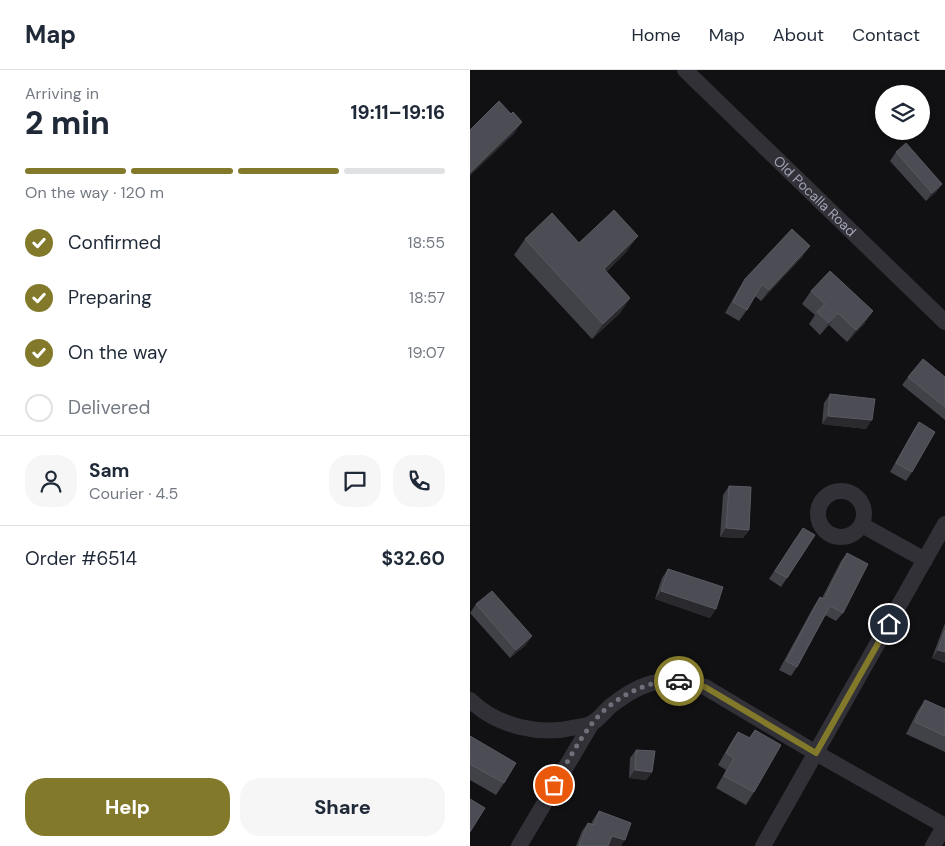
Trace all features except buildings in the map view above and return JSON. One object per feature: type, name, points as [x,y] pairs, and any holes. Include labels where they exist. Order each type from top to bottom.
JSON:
[{"type":"street","name":"Old Pocalla Road","points":[[685,70],[945,322]]},
{"type":"street","points":[[763,846],[945,524]]},
{"type":"street","points":[[862,525],[925,560]]},
{"type":"street","points":[[519,846],[592,724],[617,701],[648,684],[667,680],[686,681],[705,687],[816,753],[945,825],[932,846]]},
{"type":"street","points":[[470,700],[479,708],[507,723],[523,728],[544,731],[570,729],[592,724]]},
{"type":"way so far","points":[[554,785],[592,724],[611,706],[648,684],[667,680],[679,681]]},
{"type":"route","points":[[679,681],[686,681],[705,687],[816,753],[889,624]]}]
